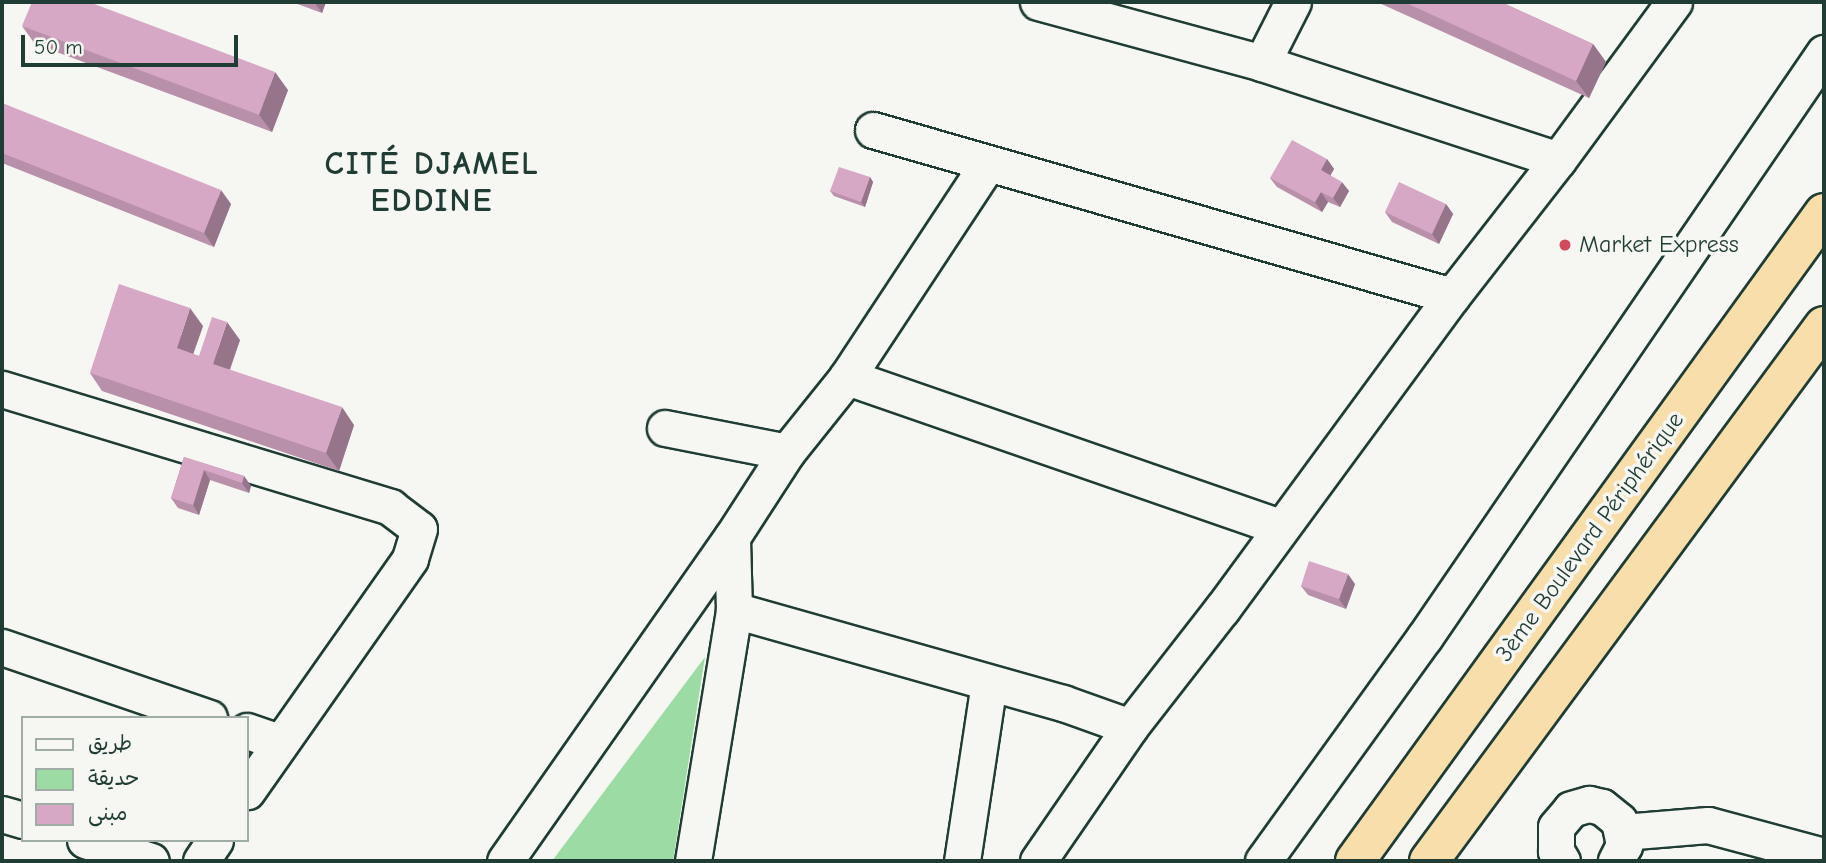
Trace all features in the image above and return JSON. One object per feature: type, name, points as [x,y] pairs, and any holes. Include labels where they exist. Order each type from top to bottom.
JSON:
[{"type":"highway","name":"3ème Boulevard Périphérique","points":[[1355,861],[1824,213]]},
{"type":"highway","points":[[1429,861],[1824,326]]},
{"type":"street","points":[[1038,2],[1262,63],[1558,160]]},
{"type":"street","points":[[1262,63],[1293,2]]},
{"type":"street","points":[[1038,861],[1130,727],[1222,609],[1452,296],[1558,160],[1674,2]]},
{"type":"street","points":[[1263,861],[1417,648],[1824,53]]},
{"type":"street","points":[[873,130],[986,165],[1452,296]]},
{"type":"street","points":[[505,861],[732,537],[787,452],[847,377],[986,165]]},
{"type":"street","points":[[847,377],[1281,527]]},
{"type":"street","points":[[2,389],[390,507],[419,529],[410,559],[279,742],[248,790]]},
{"type":"street","points":[[666,428],[787,452]]},
{"type":"street","points":[[693,861],[734,610],[732,537]]},
{"type":"street","points":[[734,610],[1063,703],[1130,727]]},
{"type":"street","points":[[2,647],[203,716]]},
{"type":"street","points":[[962,861],[989,683]]},
{"type":"street","points":[[248,731],[279,742]]},
{"type":"street","points":[[1562,861],[1554,839],[1556,827],[1571,809],[1589,804],[1602,807],[1619,821],[1619,847],[1708,825],[1824,856]]},
{"type":"street","points":[[2,814],[21,819]]},
{"type":"street","points":[[91,842],[151,861]]},
{"type":"street","points":[[201,861],[214,842]]},
{"type":"green space","points":[[705,657],[673,861],[552,861]]},
{"type":"building","points":[[32,2],[89,2],[275,72],[259,115],[22,26]]},
{"type":"building","points":[[1404,2],[1501,2],[1593,44],[1576,81]]},
{"type":"building","points":[[2,103],[221,190],[204,233],[2,153]]},
{"type":"building","points":[[1292,140],[1327,159],[1321,170],[1342,182],[1333,198],[1321,192],[1315,202],[1270,178]]},
{"type":"building","points":[[839,167],[870,177],[861,202],[830,191]]},
{"type":"building","points":[[1399,182],[1446,204],[1432,234],[1385,212]]},
{"type":"building","points":[[119,284],[190,308],[177,348],[199,356],[212,317],[227,322],[213,364],[342,407],[326,453],[90,373]]},
{"type":"building","points":[[184,457],[244,476],[242,483],[204,470],[193,505],[171,498]]},
{"type":"building","points":[[1309,561],[1348,574],[1339,599],[1301,586]]},
{"type":"place","name":"Market Express","points":[[1565,245]]},
{"type":"district","name":"CITÉ DJAMEL EDDINE","points":[[432,184]]}]
